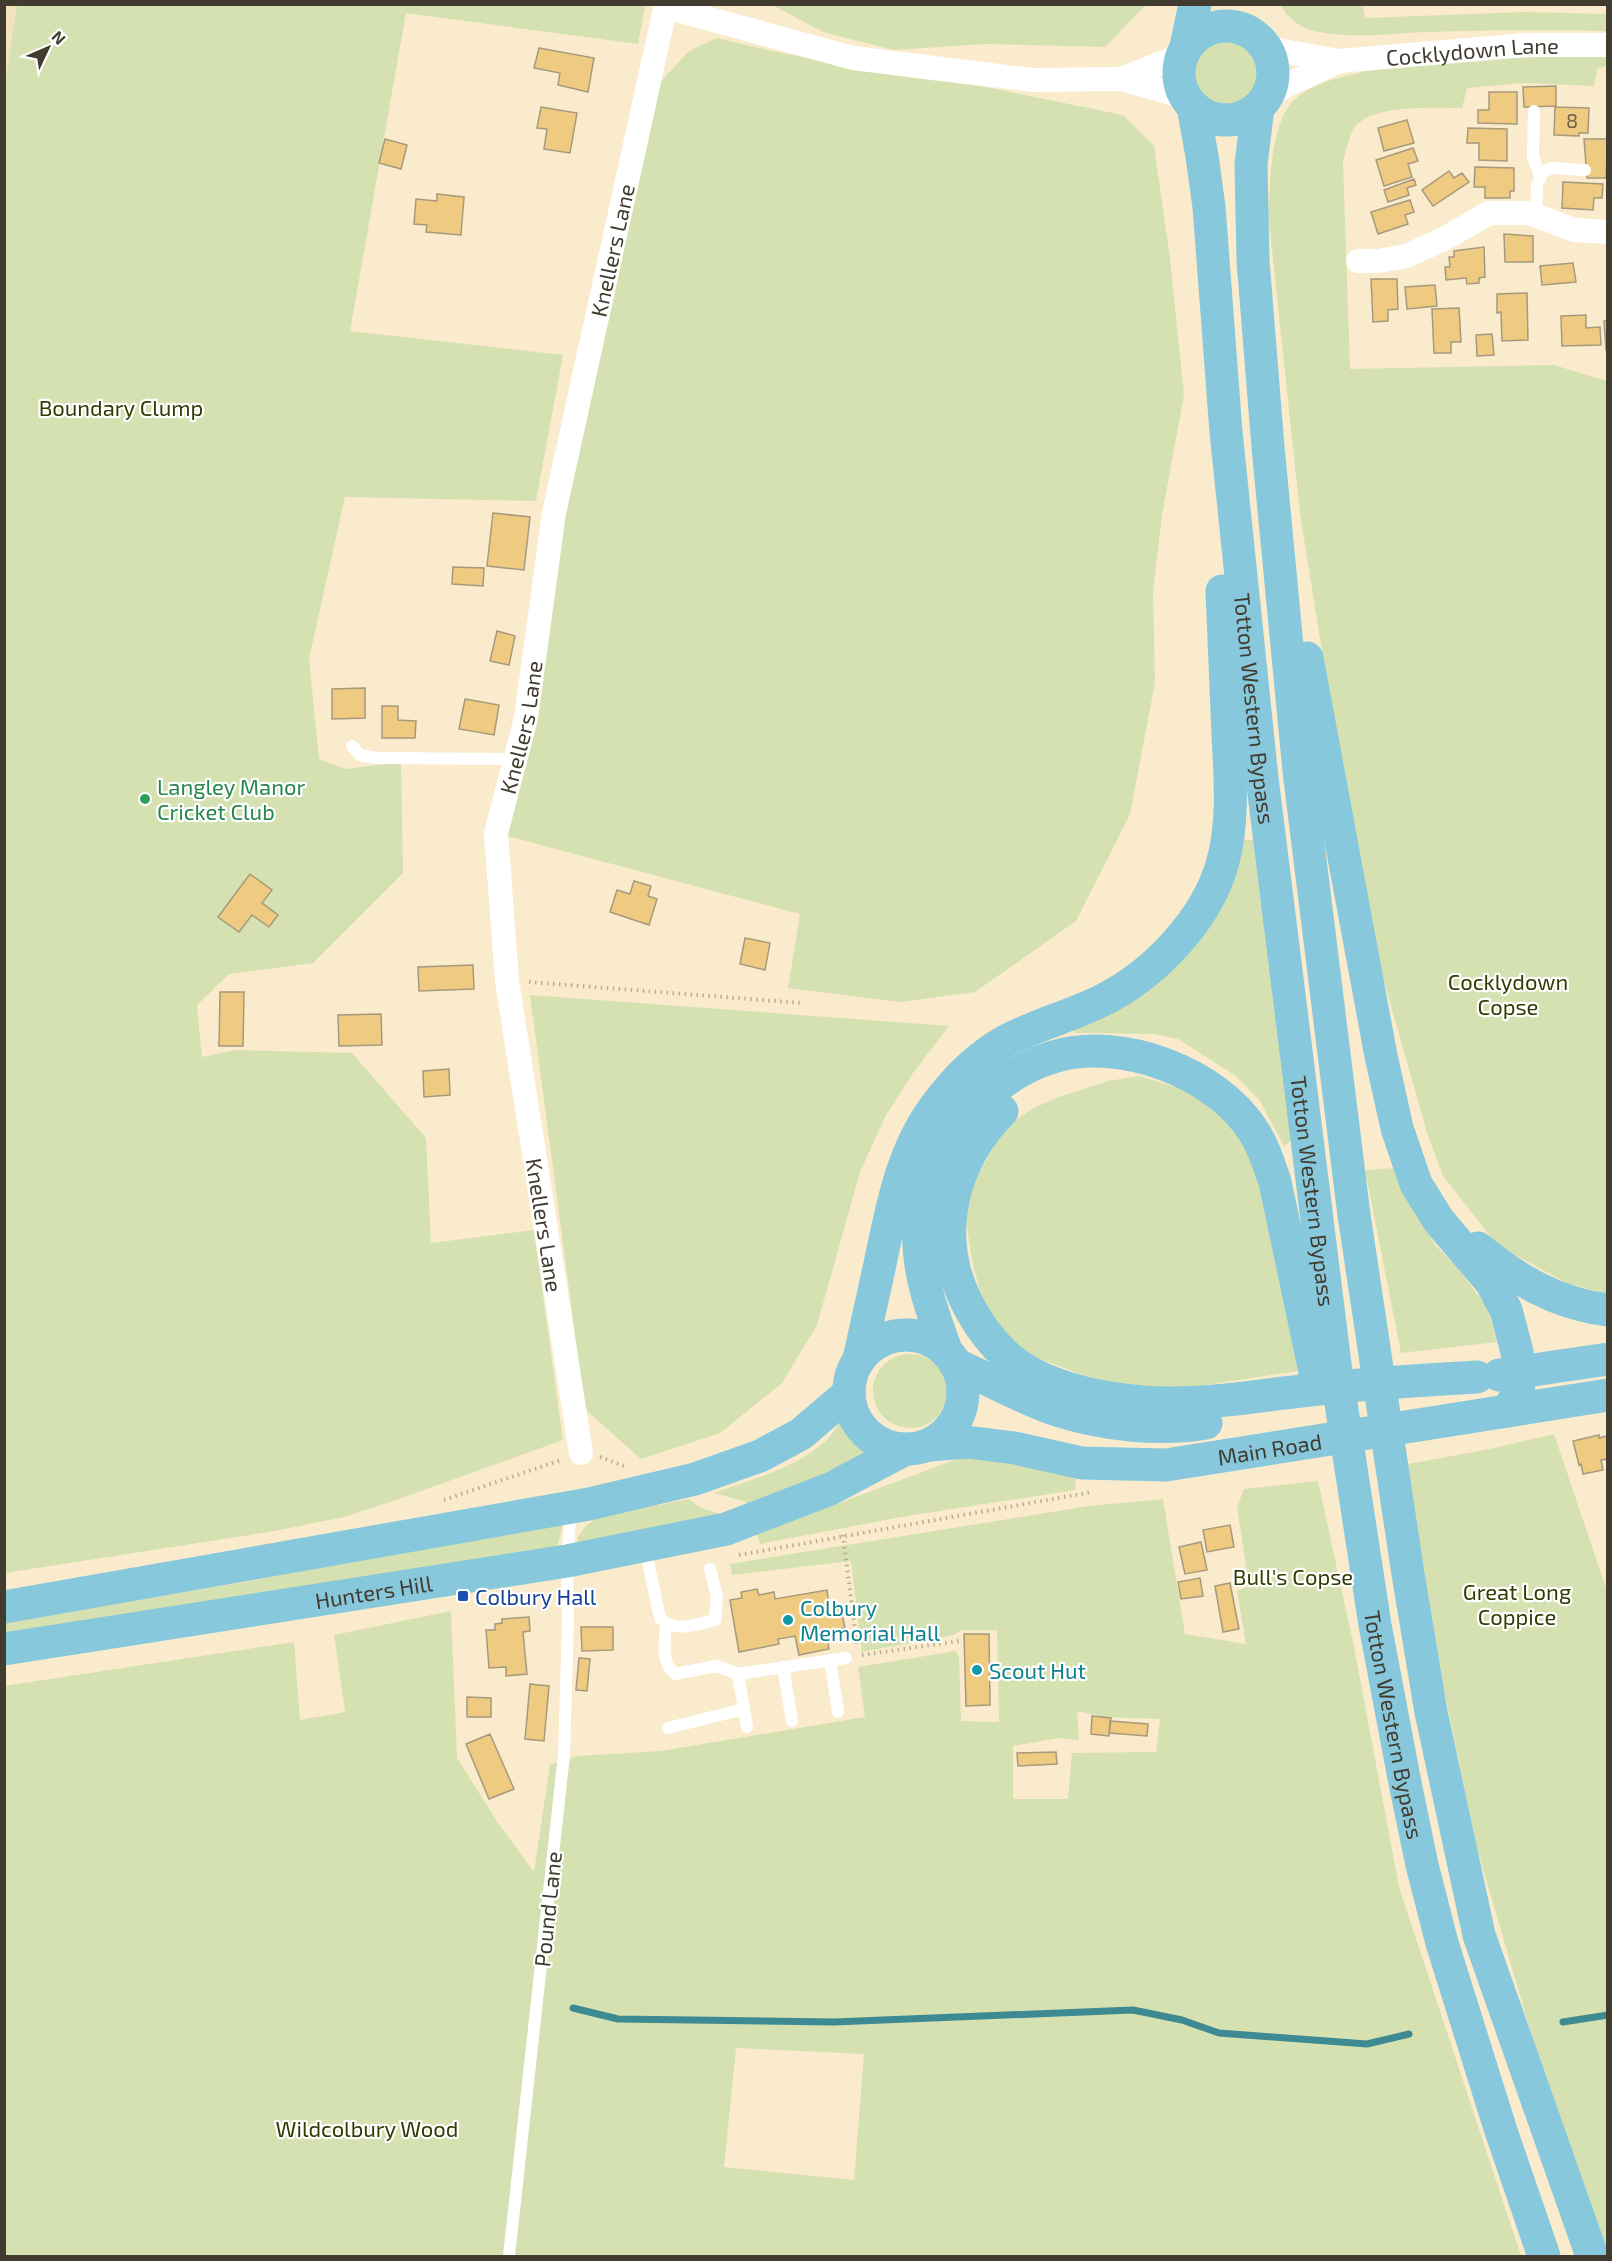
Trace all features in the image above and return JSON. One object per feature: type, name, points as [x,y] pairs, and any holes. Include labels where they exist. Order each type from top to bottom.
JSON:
[{"type":"main road","points":[[1195,4],[1179,70],[1180,84],[1189,101],[1204,114],[1218,119],[1232,120],[1246,116],[1263,101],[1272,79],[1272,63],[1262,44],[1248,4]]},
{"type":"main road","points":[[1184,51],[1204,31],[1227,26],[1238,27],[1262,44]]},
{"type":"main road","name":"Totton Western Bypass","points":[[1189,101],[1202,156],[1209,207],[1226,432],[1262,778],[1335,1364],[1375,1625],[1409,1803],[1442,1943],[1501,2131],[1544,2256]]},
{"type":"main road","name":"Totton Western Bypass","points":[[1263,101],[1251,164],[1253,261],[1268,447],[1299,771],[1354,1215],[1431,1712],[1479,1935],[1592,2256]]},
{"type":"main road","points":[[859,1360],[902,1172],[915,1138],[933,1109],[975,1062],[1005,1041],[1104,999],[1129,984],[1158,961],[1185,934],[1211,891],[1223,861],[1231,804],[1219,534],[1226,432]]},
{"type":"main road","points":[[1268,447],[1397,1128],[1416,1184],[1439,1221],[1491,1282],[1506,1310],[1517,1352],[1520,1373],[1515,1399],[1495,1413]]},
{"type":"main road","points":[[951,1358],[918,1336],[902,1335],[885,1339],[870,1347],[859,1360],[851,1375],[849,1393],[852,1410],[859,1425],[872,1438],[887,1446],[917,1447],[948,1430],[960,1410],[962,1386],[923,1279],[919,1224],[929,1182],[939,1158],[970,1111],[991,1090],[1008,1078],[1054,1056],[1083,1052],[1119,1053],[1156,1062],[1198,1079],[1217,1092],[1254,1130],[1275,1182],[1315,1370],[1375,1625]]},
{"type":"main road","points":[[1156,1062],[1113,1063],[1079,1070],[1044,1081],[1005,1107],[984,1129],[969,1153],[958,1180],[951,1204],[950,1230],[953,1265],[965,1298],[979,1324],[996,1345],[1017,1365],[1041,1377],[1096,1394],[1144,1402],[1203,1402],[1239,1408]]},
{"type":"main road","points":[[1416,1184],[1459,1231],[1496,1262],[1530,1286],[1566,1302],[1608,1310]]},
{"type":"main road","name":"Main Road","points":[[951,1358],[1058,1411],[1091,1419],[1149,1426],[1197,1425],[1239,1408],[1520,1373],[1608,1359]]},
{"type":"main road","points":[[4,1607],[571,1507],[695,1479],[760,1456],[801,1434],[849,1393]]},
{"type":"main road","name":"Main Road","points":[[917,1447],[967,1442],[1015,1448],[1082,1464],[1166,1465],[1608,1395]]},
{"type":"main road","name":"Hunters Hill","points":[[4,1649],[567,1561],[726,1529],[831,1489],[917,1447]]},
{"type":"street","name":"Knellers Lane","points":[[580,1453],[507,981],[496,833],[526,718],[554,513],[666,6],[853,58],[1032,80],[1121,79],[1189,101]]},
{"type":"street","name":"Cocklydown Lane","points":[[1262,44],[1339,61],[1526,45],[1608,45]]},
{"type":"street","name":"Knellers Lane","points":[[1121,79],[1184,51]]},
{"type":"street","name":"Cocklydown Lane","points":[[1263,101],[1339,61]]},
{"type":"street","points":[[1358,261],[1378,261],[1406,256],[1444,239],[1489,213],[1536,215],[1575,230],[1608,232]]},
{"type":"lane","points":[[1534,111],[1533,158],[1540,175],[1537,185],[1536,215]]},
{"type":"lane","points":[[1540,175],[1551,168],[1586,170]]},
{"type":"lane","points":[[352,746],[360,754],[376,758],[515,759]]},
{"type":"lane","name":"Pound Lane","points":[[509,2256],[564,1755],[568,1619],[567,1561],[571,1507]]},
{"type":"lane","points":[[645,1545],[660,1618],[666,1625],[682,1628],[715,1620],[717,1596],[710,1569]]},
{"type":"lane","points":[[666,1625],[664,1659],[668,1668],[675,1674],[716,1666],[738,1674],[846,1658]]},
{"type":"lane","points":[[830,1660],[838,1712]]},
{"type":"lane","points":[[783,1667],[792,1721]]},
{"type":"lane","points":[[738,1674],[747,1727]]},
{"type":"lane","points":[[668,1728],[744,1709]]},
{"type":"path","points":[[507,981],[802,1003]]},
{"type":"path","points":[[746,1553],[1101,1491]]},
{"type":"path","points":[[843,1535],[858,1656],[959,1641]]},
{"type":"shaded area","points":[[4,5],[17,5],[5,91]]},
{"type":"green space","name":"Boundary Clump","points":[[17,5],[645,5],[638,44],[406,13],[350,331],[563,355],[536,501],[345,497],[309,659],[319,759],[345,769],[401,762],[403,873],[313,963],[229,974],[197,1005],[202,1057],[235,1050],[352,1053],[426,1138],[431,1243],[534,1230],[563,1440],[344,1517],[275,1531],[5,1573],[4,91]]},
{"type":"green space","points":[[772,5],[1146,5],[1105,47],[985,44],[893,50],[823,32]]},
{"type":"green space","points":[[1280,5],[1363,5],[1365,18],[1525,12],[1607,14],[1607,31],[1496,30],[1340,35],[1301,26],[1289,17]]},
{"type":"green space","points":[[717,38],[891,75],[986,87],[1123,115],[1154,146],[1170,258],[1184,395],[1162,515],[1153,591],[1155,683],[1130,814],[1076,921],[975,992],[900,1002],[788,988],[800,914],[496,833],[554,513],[660,82],[689,51]]},
{"type":"green space","points":[[1226,39],[1239,42],[1250,49],[1257,60],[1260,73],[1257,86],[1250,97],[1239,104],[1226,107],[1213,104],[1202,97],[1195,86],[1192,73],[1195,60],[1202,49],[1213,42]]},
{"type":"green space","name":"Cocklydown Copse","points":[[1607,56],[1607,66],[1597,69],[1594,86],[1523,83],[1467,88],[1462,108],[1403,109],[1372,115],[1361,121],[1353,130],[1343,161],[1350,369],[1554,365],[1607,381],[1607,1294],[1567,1283],[1502,1248],[1443,1176],[1428,1136],[1378,960],[1336,738],[1300,514],[1268,212],[1272,158],[1278,130],[1289,106],[1310,89],[1342,77],[1383,68],[1476,59]]},
{"type":"green space","points":[[1241,840],[1257,840],[1297,1137],[1284,1146],[1260,1101],[1236,1076],[1178,1039],[1154,1034],[1075,1033],[1069,1024],[1144,989]]},
{"type":"green space","points":[[530,995],[949,1026],[913,1073],[886,1115],[860,1172],[817,1325],[782,1383],[720,1433],[641,1459],[585,1409]]},
{"type":"green space","points":[[1140,1076],[1187,1091],[1216,1106],[1257,1165],[1305,1370],[1191,1387],[1138,1389],[1083,1375],[1035,1357],[1000,1330],[983,1302],[973,1265],[965,1216],[972,1185],[995,1145],[1010,1124],[1032,1109],[1056,1098],[1108,1081]]},
{"type":"green space","points":[[1394,1168],[1410,1203],[1436,1246],[1456,1266],[1487,1307],[1497,1342],[1401,1353],[1365,1170]]},
{"type":"green space","points":[[910,1354],[924,1357],[936,1365],[944,1377],[947,1391],[944,1405],[936,1417],[924,1425],[910,1428],[896,1425],[884,1417],[876,1405],[873,1391],[876,1377],[884,1365],[896,1357]]},
{"type":"green space","points":[[839,1423],[857,1446],[870,1454],[750,1509],[746,1502],[714,1493],[801,1459],[830,1437]]},
{"type":"green space","name":"Great Long Coppice","points":[[1554,1434],[1607,1591],[1607,2254],[1549,2095],[1477,1848],[1423,1588],[1408,1464],[1490,1449]]},
{"type":"green space","points":[[965,1456],[1076,1474],[1075,1490],[901,1517],[760,1544],[757,1534]]},
{"type":"green space","points":[[1318,1481],[1353,1642],[1399,1887],[1521,2256],[5,2256],[4,1686],[294,1642],[300,1720],[345,1712],[334,1635],[451,1611],[457,1758],[498,1823],[534,1872],[550,1765],[577,1756],[661,1751],[865,1717],[858,1667],[956,1651],[959,1658],[961,1721],[999,1722],[997,1630],[961,1630],[953,1635],[862,1652],[851,1561],[732,1575],[730,1564],[1089,1506],[1163,1499],[1185,1634],[1246,1644],[1237,1591],[1249,1586],[1237,1507],[1244,1489]],"holes":[[[1077,1711],[1105,1717],[1160,1719],[1156,1752],[1072,1753],[1068,1799],[1013,1799],[1013,1746],[1058,1738],[1079,1740]],[[736,2048],[864,2054],[854,2180],[724,2167]]]},
{"type":"green space","points":[[689,1499],[699,1507],[727,1517],[577,1547],[578,1537],[585,1527],[598,1517]]},
{"type":"green space","points":[[563,1524],[556,1552],[5,1635],[5,1622],[251,1581],[355,1559]]},
{"type":"building","points":[[539,48],[594,58],[588,92],[558,85],[560,73],[534,68]]},
{"type":"building","points":[[1556,86],[1556,106],[1524,107],[1523,87]]},
{"type":"building","points":[[1489,92],[1517,92],[1517,124],[1478,123],[1478,110],[1489,110]]},
{"type":"building","points":[[541,107],[577,113],[570,153],[544,149],[547,129],[537,128]]},
{"type":"building","points":[[1555,107],[1589,108],[1588,133],[1579,133],[1579,136],[1554,135]]},
{"type":"building","points":[[1407,120],[1414,143],[1384,151],[1378,128]]},
{"type":"building","points":[[1468,128],[1507,129],[1507,161],[1479,160],[1479,143],[1467,143]]},
{"type":"building","points":[[385,139],[407,145],[401,169],[379,163]]},
{"type":"building","points":[[1584,139],[1608,139],[1606,178],[1587,178]]},
{"type":"building","points":[[1413,148],[1418,161],[1408,164],[1412,177],[1384,186],[1376,160]]},
{"type":"building","points":[[1475,167],[1514,168],[1514,191],[1510,191],[1510,198],[1485,198],[1485,187],[1474,187]]},
{"type":"building","points":[[1449,171],[1454,178],[1462,173],[1469,182],[1433,206],[1422,190]]},
{"type":"building","points":[[1414,179],[1416,185],[1407,188],[1409,195],[1388,202],[1384,190]]},
{"type":"building","points":[[1563,182],[1603,184],[1602,198],[1594,198],[1593,210],[1562,208]]},
{"type":"building","points":[[437,194],[464,197],[461,235],[426,232],[427,225],[414,224],[416,199],[437,201]]},
{"type":"building","points":[[1410,200],[1414,212],[1405,215],[1408,224],[1378,234],[1371,212]]},
{"type":"building","points":[[1504,234],[1533,236],[1533,262],[1505,262]]},
{"type":"building","points":[[1484,247],[1485,277],[1479,278],[1479,283],[1467,284],[1466,278],[1446,280],[1445,267],[1450,267],[1449,257],[1454,257],[1454,251]]},
{"type":"building","points":[[1573,263],[1576,282],[1542,285],[1540,266]]},
{"type":"building","points":[[1371,279],[1397,279],[1398,309],[1388,310],[1388,321],[1373,322]]},
{"type":"building","points":[[1435,285],[1437,306],[1407,309],[1405,287]]},
{"type":"building","points":[[1527,293],[1528,340],[1502,341],[1501,312],[1497,313],[1497,294]]},
{"type":"building","points":[[1459,308],[1461,342],[1451,342],[1451,353],[1434,353],[1432,309]]},
{"type":"building","points":[[1586,315],[1586,328],[1600,327],[1601,345],[1562,346],[1561,316]]},
{"type":"building","points":[[1604,321],[1608,321],[1608,350],[1606,350]]},
{"type":"building","points":[[1492,334],[1494,355],[1477,356],[1476,335]]},
{"type":"building","points":[[493,513],[530,517],[524,570],[487,566]]},
{"type":"building","points":[[453,567],[484,568],[483,586],[452,584]]},
{"type":"building","points":[[497,631],[515,636],[509,665],[490,661]]},
{"type":"building","points":[[365,688],[365,718],[332,719],[332,689]]},
{"type":"building","points":[[465,699],[499,705],[494,735],[459,729]]},
{"type":"building","points":[[382,706],[398,706],[398,720],[416,721],[415,738],[382,738]]},
{"type":"building","points":[[250,874],[272,890],[262,903],[278,915],[269,927],[252,915],[239,932],[218,917]]},
{"type":"building","points":[[634,881],[651,886],[648,896],[657,899],[649,925],[610,912],[617,890],[630,894]]},
{"type":"building","points":[[745,938],[770,943],[765,970],[740,964]]},
{"type":"building","points":[[473,965],[474,989],[419,991],[418,967]]},
{"type":"building","points":[[220,992],[244,992],[243,1046],[219,1046]]},
{"type":"building","points":[[381,1014],[382,1045],[339,1046],[338,1015]]},
{"type":"building","points":[[449,1069],[450,1095],[424,1097],[423,1071]]},
{"type":"building","points":[[1599,1435],[1599,1438],[1607,1436],[1608,1459],[1601,1460],[1603,1470],[1583,1474],[1573,1441]]},
{"type":"building","points":[[1230,1525],[1234,1547],[1207,1552],[1203,1530]]},
{"type":"building","points":[[1201,1542],[1207,1570],[1185,1574],[1179,1547]]},
{"type":"building","points":[[1200,1578],[1203,1596],[1181,1599],[1178,1582]]},
{"type":"building","points":[[1230,1583],[1239,1629],[1223,1632],[1215,1586]]},
{"type":"building","name":"Colbury Memorial Hall","points":[[757,1589],[759,1595],[774,1592],[775,1599],[827,1590],[830,1611],[841,1609],[845,1628],[826,1632],[829,1649],[799,1655],[795,1636],[778,1639],[779,1644],[739,1652],[730,1600],[742,1598],[741,1592]]},
{"type":"building","points":[[529,1617],[530,1631],[523,1632],[527,1674],[506,1676],[506,1667],[489,1668],[486,1630],[495,1630],[495,1624],[502,1623],[502,1619]]},
{"type":"building","points":[[581,1627],[613,1627],[613,1650],[582,1651]]},
{"type":"building","name":"Scout Hut","points":[[964,1634],[989,1634],[990,1705],[966,1706]]},
{"type":"building","points":[[579,1658],[590,1659],[587,1691],[576,1690]]},
{"type":"building","points":[[530,1684],[549,1686],[544,1741],[525,1739]]},
{"type":"building","points":[[467,1697],[491,1698],[491,1717],[467,1717]]},
{"type":"building","points":[[1092,1716],[1111,1718],[1109,1736],[1091,1734]]},
{"type":"building","points":[[1110,1721],[1148,1724],[1147,1736],[1109,1733]]},
{"type":"building","points":[[490,1734],[514,1789],[489,1799],[466,1744]]},
{"type":"building","points":[[1056,1752],[1057,1764],[1018,1766],[1017,1753]]},
{"type":"waterway","points":[[573,2008],[618,2019],[834,2022],[1133,2010],[1182,2020],[1219,2033],[1367,2044],[1409,2034]]},
{"type":"waterway","points":[[1563,2022],[1608,2015]]},
{"type":"place","name":"Langley Manor Cricket Club","points":[[145,799]]},
{"type":"place","name":"Colbury Hall","points":[[463,1596]]},
{"type":"place","name":"Colbury Memorial Hall","points":[[788,1620]]},
{"type":"place","name":"Scout Hut","points":[[977,1670]]},
{"type":"park label","name":"Bull's Copse","points":[[1293,1576]]},
{"type":"park label","name":"Wildcolbury Wood","points":[[367,2128]]}]
